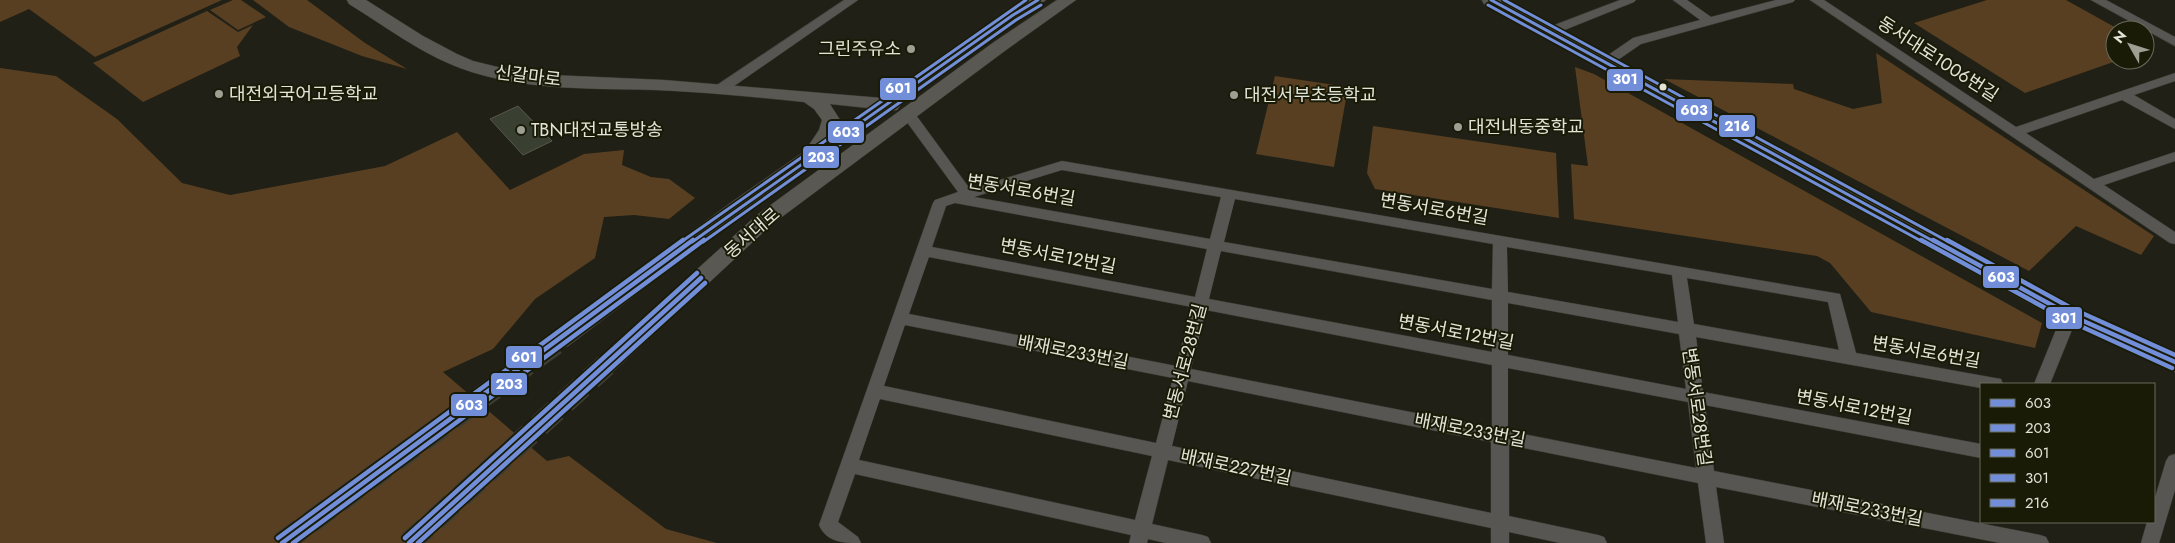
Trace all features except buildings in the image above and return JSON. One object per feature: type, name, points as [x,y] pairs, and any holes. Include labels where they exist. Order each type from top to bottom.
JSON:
[{"type":"main road","points":[[1500,2],[1548,32],[2070,315],[2175,362]]},
{"type":"street","name":"신갈마로","points":[[355,0],[432,49],[483,70],[548,80],[806,96],[886,104],[908,114]]},
{"type":"street","points":[[720,90],[852,0]]},
{"type":"street","name":"동서대로","points":[[560,340],[736,209],[1013,15],[1038,0]]},
{"type":"street","name":"동서대로","points":[[606,365],[764,220],[1000,46],[1068,0]]},
{"type":"street","points":[[1548,32],[1630,0]]},
{"type":"street","points":[[1679,0],[1709,22]]},
{"type":"street","points":[[1605,63],[1637,41],[1789,0]]},
{"type":"street","name":"동서대로1006번길","points":[[1816,0],[2175,239]]},
{"type":"street","points":[[2097,0],[2175,42]]},
{"type":"street","points":[[2016,132],[2175,78]]},
{"type":"street","points":[[2124,95],[2175,125]]},
{"type":"street","points":[[806,96],[821,105],[830,120],[828,131],[809,158]]},
{"type":"street","points":[[852,543],[828,525],[940,203],[960,196],[908,114]]},
{"type":"street","points":[[2093,184],[2175,156]]},
{"type":"street","name":"변동서로6번길","points":[[960,196],[1062,166],[1835,298],[1849,358]]},
{"type":"street","name":"변동서로28번길","points":[[1140,536],[1229,194]]},
{"type":"street","name":"변동서로6번길","points":[[960,196],[1216,245],[1990,383]]},
{"type":"street","points":[[1500,240],[1500,543]]},
{"type":"street","name":"변동서로12번길","points":[[923,251],[1980,451]]},
{"type":"street","name":"변동서로28번길","points":[[1679,271],[1715,543]]},
{"type":"street","points":[[2042,383],[2070,315]]},
{"type":"street","name":"배재로233번길","points":[[900,318],[2040,543]]},
{"type":"street","name":"배재로227번길","points":[[875,391],[1598,543]]},
{"type":"street","points":[[2150,543],[2175,461]]},
{"type":"street","points":[[849,465],[1140,536],[1202,543]]},
{"type":"shaded area","points":[[0,0],[222,0],[95,57],[29,9],[0,22]]},
{"type":"shaded area","points":[[233,0],[241,0],[266,17],[238,30],[210,10]]},
{"type":"shaded area","points":[[253,0],[307,0],[365,43],[407,69],[362,56],[289,27]]},
{"type":"shaded area","points":[[1987,0],[2066,0],[2105,22],[2105,65],[2025,93],[1914,23]]},
{"type":"shaded area","points":[[207,11],[238,32],[253,25],[237,47],[240,56],[143,102],[93,63]]},
{"type":"shaded area","points":[[1876,53],[2154,236],[2141,255],[2076,226],[2029,271],[1664,79],[1793,84],[1794,89],[1853,109],[1882,103]]},
{"type":"shaded area","points":[[1575,67],[1594,74],[2042,323],[2035,348],[1871,312],[1830,263],[1817,256],[1574,219],[1571,164],[1588,166]]},
{"type":"shaded area","points":[[0,68],[56,76],[117,119],[182,183],[230,195],[385,166],[457,132],[510,190],[584,154],[624,150],[622,165],[651,177],[669,179],[695,198],[669,219],[634,215],[604,217],[595,258],[535,299],[493,349],[443,372],[547,461],[569,456],[666,529],[717,543],[0,543]]},
{"type":"shaded area","points":[[1275,76],[1348,87],[1334,167],[1256,154]]},
{"type":"shaded area","points":[[1373,126],[1556,153],[1559,218],[1375,189],[1367,173]]},
{"type":"tunnel","points":[[282,543],[560,340]]},
{"type":"tunnel","points":[[409,543],[606,365]]},
{"type":"transit line","name":"601","points":[[278,538],[732,204],[1026,0]]},
{"type":"transit line","name":"603","points":[[282,543],[736,209],[1013,15],[1038,0]]},
{"type":"transit line","name":"603","points":[[1491,0],[2070,315],[2175,362]]},
{"type":"transit line","name":"216","points":[[1504,0],[2073,309],[2175,355]]},
{"type":"transit line","name":"203","points":[[293,543],[740,214],[1016,20],[1041,5]]},
{"type":"transit line","name":"301","points":[[1488,5],[2067,320],[2172,368]]},
{"type":"transit line","name":"601","points":[[405,538],[697,273]]},
{"type":"transit line","name":"603","points":[[409,543],[701,278]]},
{"type":"transit line","name":"203","points":[[418,543],[705,283]]},
{"type":"place","name":"그린주유소","points":[[911,49]]},
{"type":"place","name":"대전외국어고등학교","points":[[219,94]]},
{"type":"place","name":"대전서부초등학교","points":[[1234,95]]},
{"type":"place","name":"대전내동중학교","points":[[1458,127]]},
{"type":"place","name":"TBN대전교통방송","points":[[521,130]]}]
